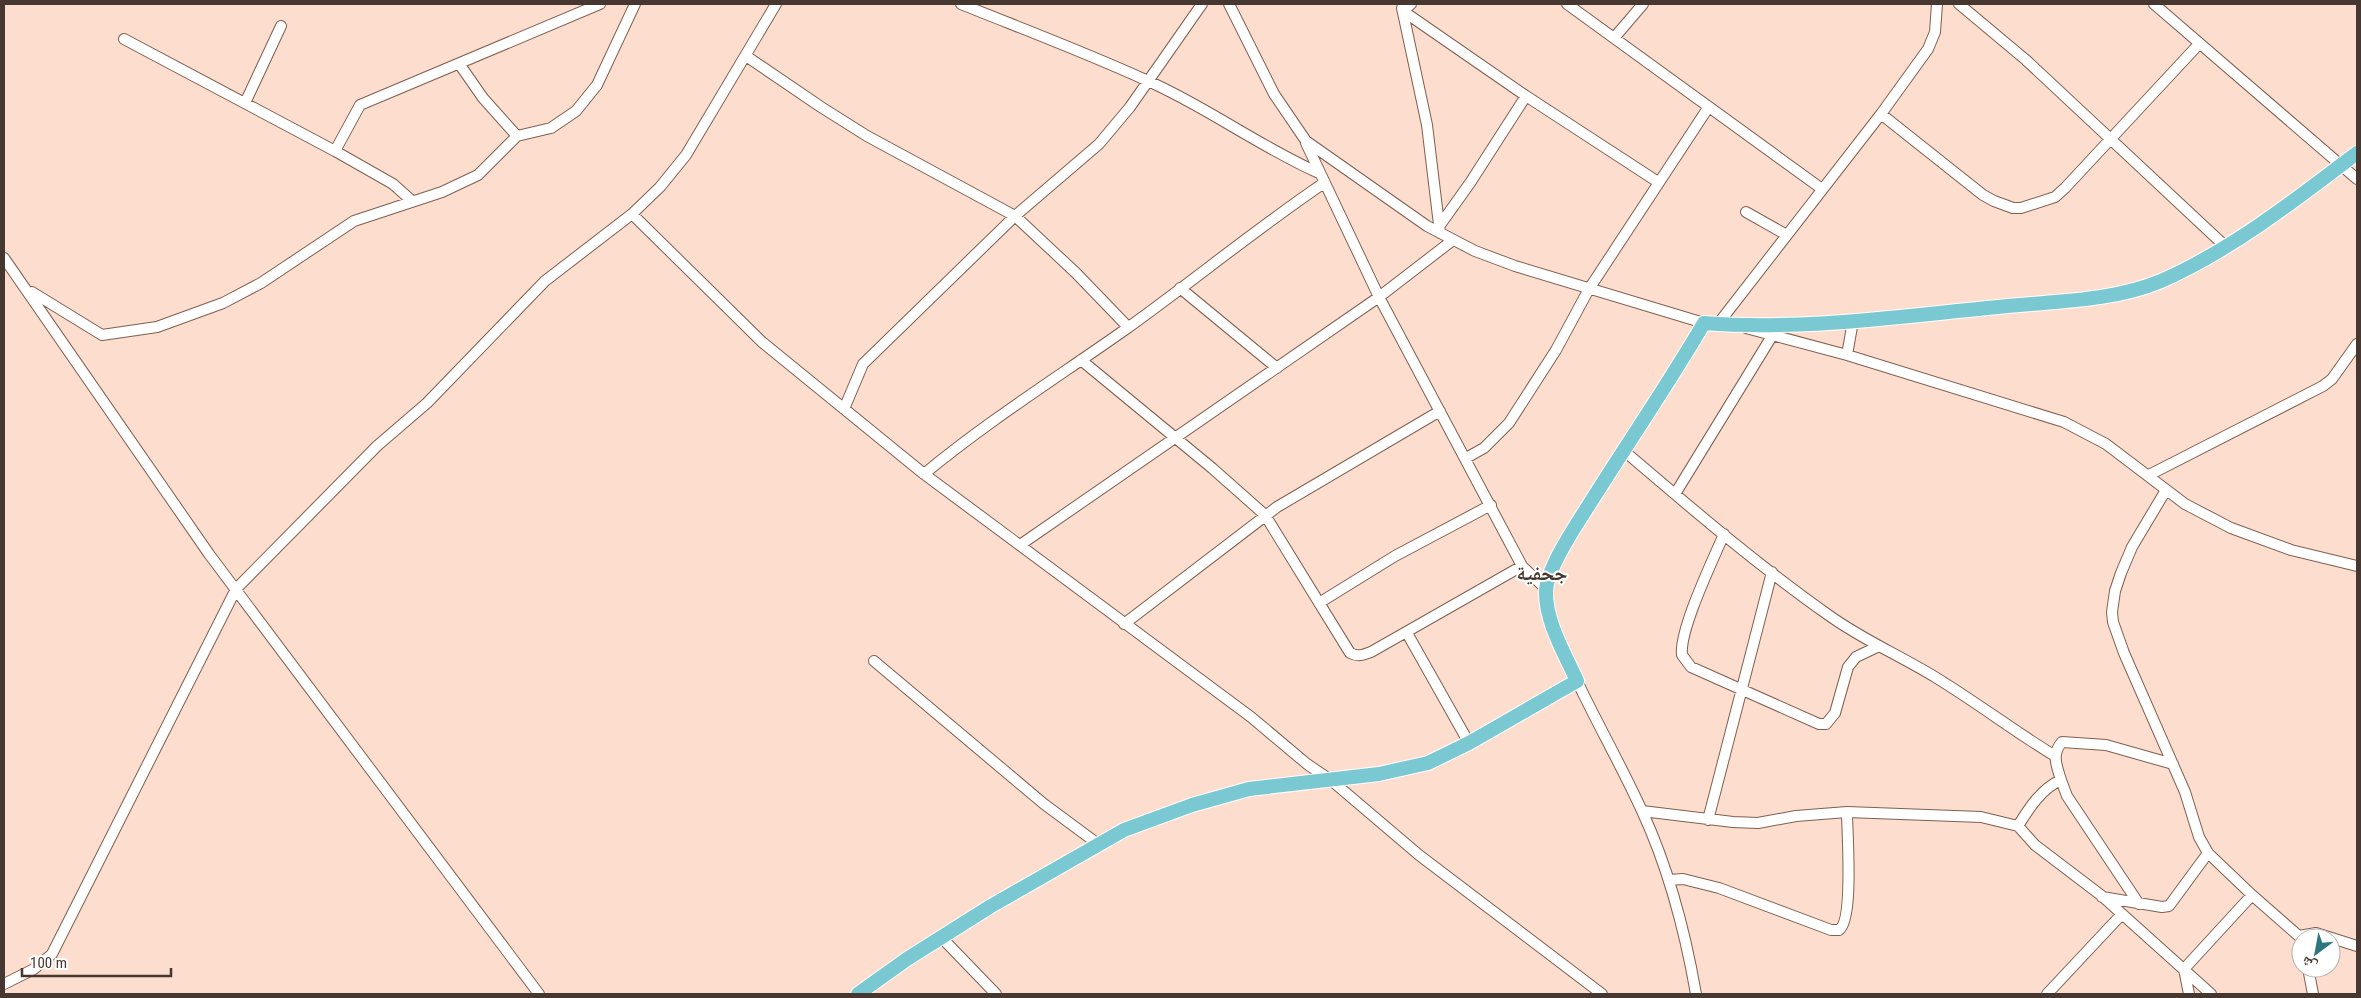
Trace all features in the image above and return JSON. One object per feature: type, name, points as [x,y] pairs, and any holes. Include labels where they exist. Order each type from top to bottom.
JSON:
[{"type":"main road","points":[[858,994],[907,959],[991,906],[1098,844],[1154,818],[1218,796],[1249,789],[1332,781],[1409,769],[1428,763],[1469,743],[1577,681],[1555,630],[1548,607],[1546,589],[1558,558],[1623,450],[1673,375],[1711,323],[1736,324],[1853,320],[2109,296],[2161,281],[2226,247],[2357,153]]},
{"type":"street","points":[[335,151],[360,105],[460,65],[600,4]]},
{"type":"street","points":[[28,290],[98,334],[156,327],[224,302],[261,283],[354,221],[442,192],[478,175],[517,136],[551,128],[576,112],[589,98],[597,85],[635,4]]},
{"type":"street","points":[[4,984],[34,969],[52,954],[236,589],[376,446],[427,403],[545,281],[632,214],[660,188],[686,155],[776,4]]},
{"type":"street","points":[[961,4],[1149,81],[1261,141],[1293,161],[1319,173]]},
{"type":"street","points":[[844,409],[863,364],[1015,216],[1099,144],[1149,81],[1202,4]]},
{"type":"street","points":[[1229,4],[1274,94],[1306,141],[1319,173],[1380,297],[1522,566],[1546,589]]},
{"type":"street","points":[[1402,7],[1411,4]]},
{"type":"street","points":[[1567,4],[1822,189]]},
{"type":"street","points":[[1614,38],[1643,4]]},
{"type":"street","points":[[1306,141],[1440,229],[1453,240],[1515,266],[1711,323],[1822,189],[1881,114],[1930,44],[1935,32],[1937,4]]},
{"type":"street","points":[[1960,4],[2026,60],[2226,247]]},
{"type":"street","points":[[2154,4],[2198,44],[2357,179]]},
{"type":"street","points":[[1402,7],[1426,125],[1440,229]]},
{"type":"street","points":[[1402,7],[1526,96],[1658,182]]},
{"type":"street","points":[[245,103],[281,26]]},
{"type":"street","points":[[124,39],[335,151],[393,184],[412,201]]},
{"type":"street","points":[[1881,114],[1982,195],[2013,208],[2021,208],[2054,197],[2065,188],[2198,44]]},
{"type":"street","points":[[746,56],[820,107],[867,136],[1015,216],[1076,272],[1128,327]]},
{"type":"street","points":[[460,65],[483,98],[517,136]]},
{"type":"street","points":[[1440,229],[1526,96]]},
{"type":"street","points":[[1466,458],[1489,444],[1509,423],[1556,350],[1589,289],[1708,108]]},
{"type":"street","points":[[924,474],[1013,406],[1128,327],[1246,237],[1324,183]]},
{"type":"street","points":[[1746,212],[1785,234]]},
{"type":"street","points":[[632,214],[762,342],[924,474],[1251,717],[1307,764],[1332,781],[1419,855],[1602,994]]},
{"type":"street","points":[[1020,545],[1380,297],[1453,240]]},
{"type":"street","points":[[4,258],[28,290],[204,548],[539,994]]},
{"type":"street","points":[[1180,288],[1277,368]]},
{"type":"street","points":[[1847,355],[1853,320]]},
{"type":"street","points":[[1736,324],[1772,336],[1847,355],[2064,422],[2106,444],[2166,490],[2204,514],[2243,534],[2291,550],[2357,566]]},
{"type":"street","points":[[1675,494],[1772,336]]},
{"type":"street","points":[[2148,475],[2323,386],[2332,379],[2357,344]]},
{"type":"street","points":[[1081,360],[1265,515],[1350,653],[1355,656],[1371,652],[1407,633],[1522,566]]},
{"type":"street","points":[[1124,624],[1265,515],[1296,494],[1440,411]]},
{"type":"street","points":[[1623,450],[1724,534],[1842,624],[1936,678],[2055,756]]},
{"type":"street","points":[[2166,490],[2132,547],[2115,591],[2112,612],[2113,622],[2124,653],[2185,792],[2199,837],[2208,853],[2291,929]]},
{"type":"street","points":[[1319,603],[1395,556],[1490,505]]},
{"type":"street","points":[[1724,534],[1696,602],[1683,641],[1682,655],[1691,667],[1819,724],[1826,724],[1835,713],[1851,661],[1879,646]]},
{"type":"street","points":[[1708,820],[1772,572]]},
{"type":"street","points":[[1407,633],[1469,743]]},
{"type":"street","points":[[874,661],[1044,804],[1098,844]]},
{"type":"street","points":[[1577,681],[1642,811],[1669,880],[1687,944],[1696,994]]},
{"type":"street","points":[[2139,904],[2067,796],[2055,763],[2055,756],[2059,745],[2066,741],[2106,745],[2173,764]]},
{"type":"street","points":[[2018,826],[2028,809],[2050,785],[2061,780]]},
{"type":"street","points":[[1642,811],[1708,820],[1758,823],[1796,816],[1847,812],[1981,817],[2018,826],[2035,845],[2102,896],[2211,994]]},
{"type":"street","points":[[1669,880],[1683,879],[1719,888],[1831,930],[1839,930],[1845,924],[1849,873],[1847,812]]},
{"type":"street","points":[[2102,896],[2139,904],[2169,906],[2208,853]]},
{"type":"street","points":[[2184,968],[2252,895]]},
{"type":"street","points":[[2047,994],[2122,914]]},
{"type":"street","points":[[941,937],[996,994]]},
{"type":"street","points":[[2341,941],[2357,946]]},
{"type":"street","points":[[2184,968],[2189,994]]},
{"type":"street","points":[[2310,978],[2313,994]]},
{"type":"district","name":"جحفية","points":[[1542,573]]}]
